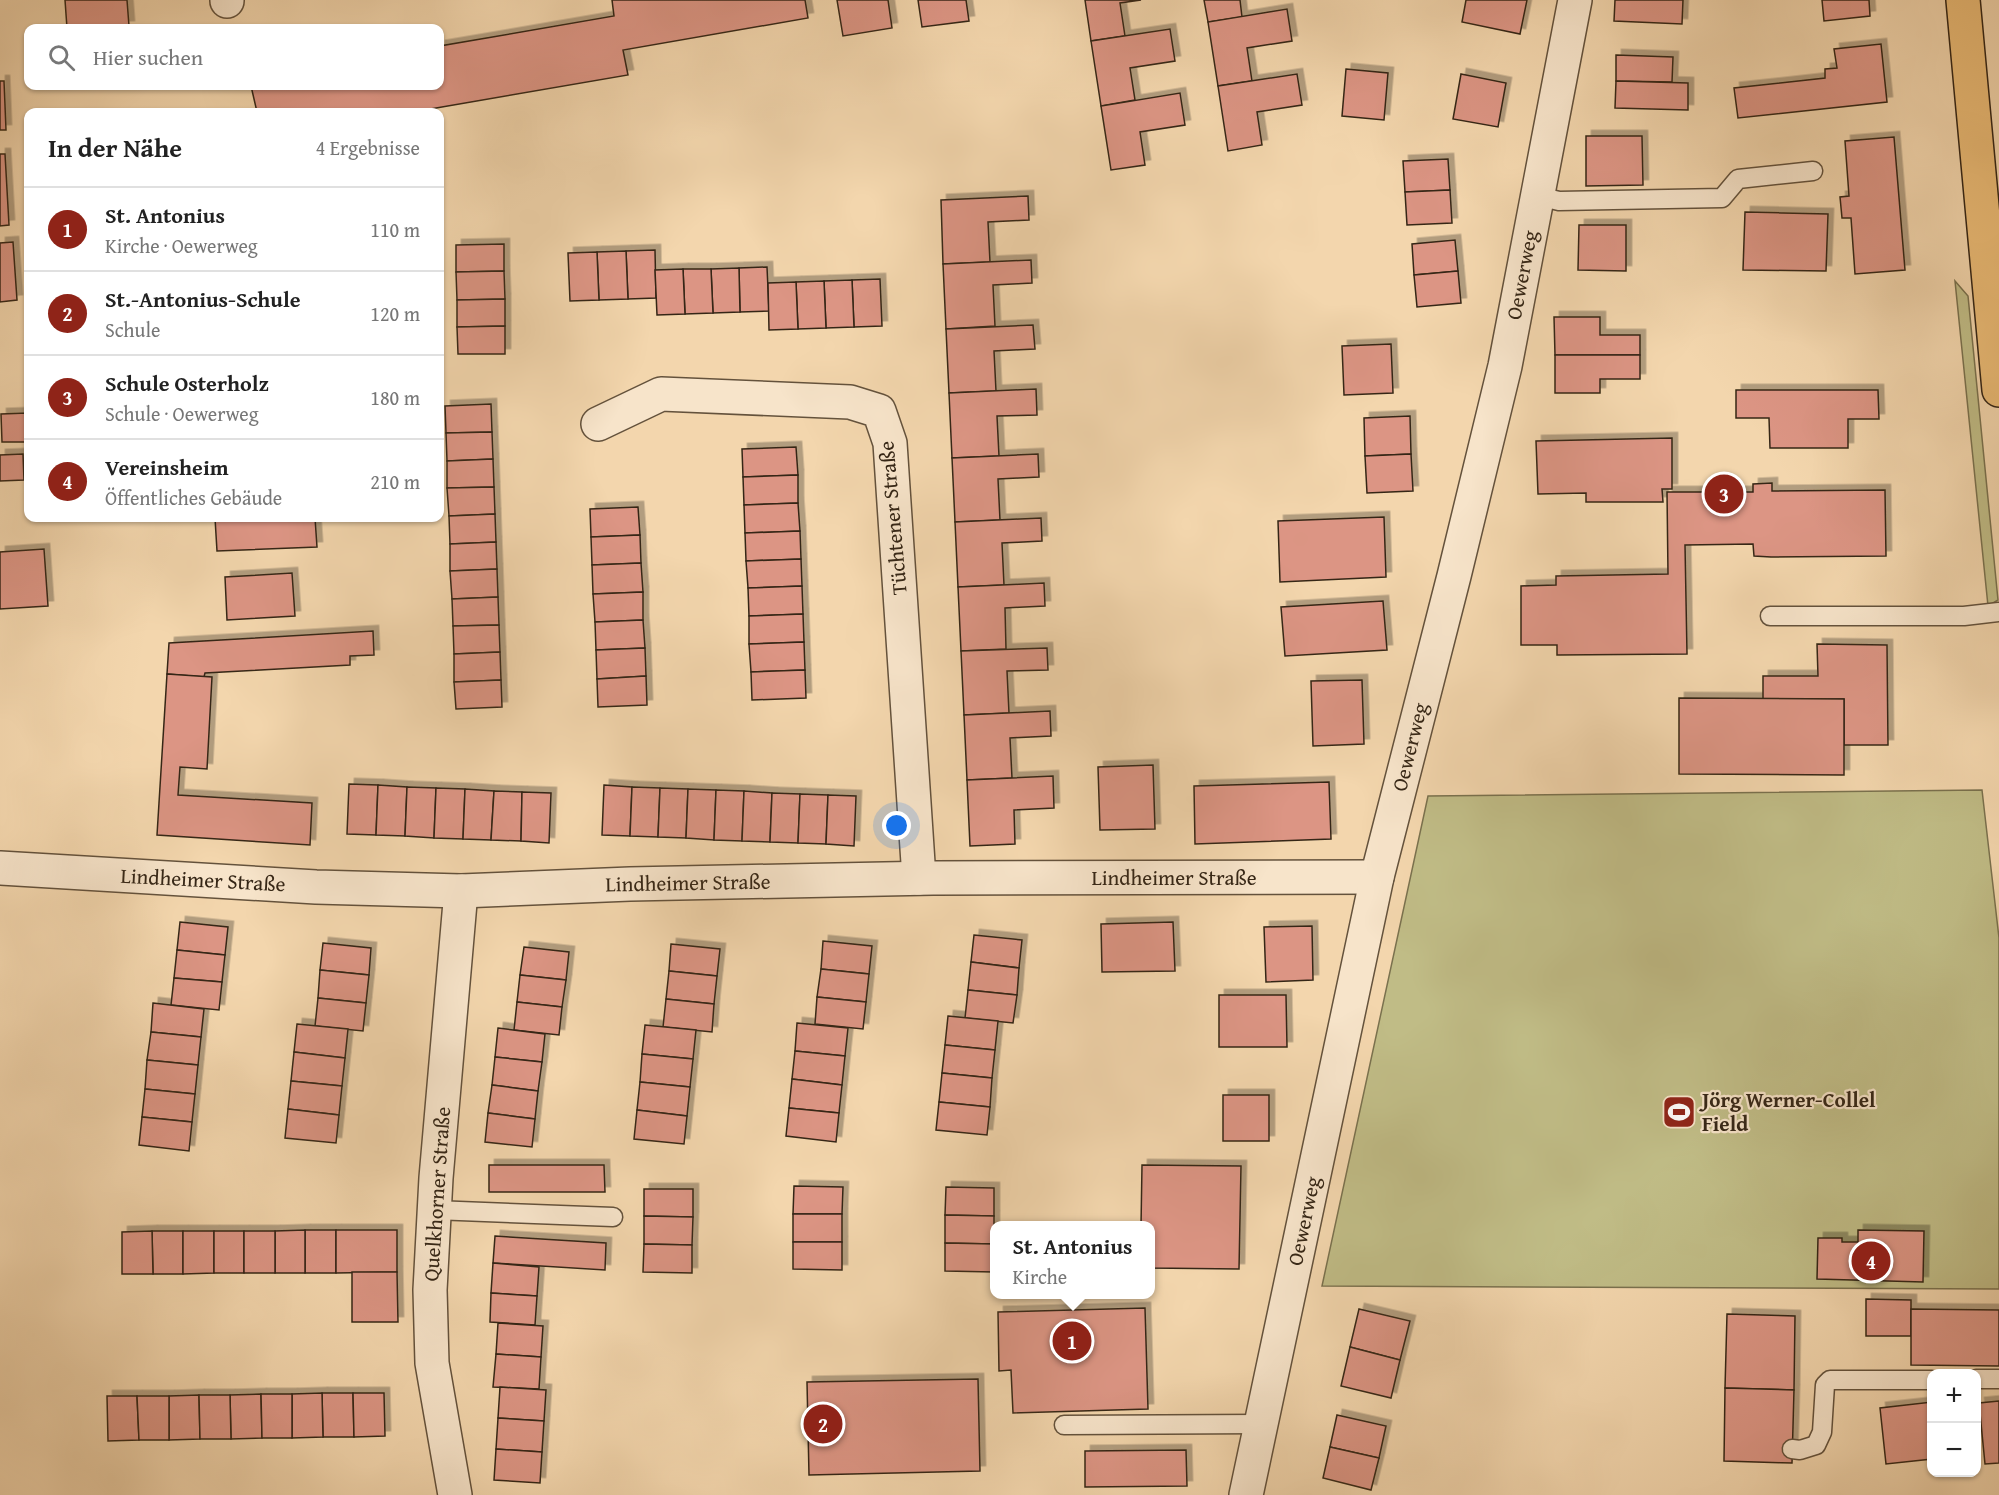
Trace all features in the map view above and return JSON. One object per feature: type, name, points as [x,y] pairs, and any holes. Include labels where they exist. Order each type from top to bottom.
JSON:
[{"type":"main road","points":[[1963,0],[1990,182],[1999,390]]},
{"type":"street","name":"Oewerweg","points":[[1246,1495],[1377,878],[1502,377],[1575,0]]},
{"type":"street","name":"Tüchtener Straße","points":[[598,424],[661,394],[850,402],[879,411],[890,443],[919,878]]},
{"type":"street","name":"Lindheimer Straße","points":[[0,868],[316,886],[461,891],[630,884],[919,878],[1377,878]]},
{"type":"street","name":"Quelkhorner Straße","points":[[455,1495],[432,1363],[430,1290],[434,1210],[461,891]]},
{"type":"lane","points":[[1538,196],[1559,201],[1722,198],[1738,179],[1813,171]]},
{"type":"lane","points":[[1770,616],[1964,616],[1999,612]]},
{"type":"lane","points":[[434,1210],[613,1217]]},
{"type":"lane","points":[[1981,1379],[1999,1379]]},
{"type":"lane","points":[[1792,1449],[1800,1450],[1816,1445],[1822,1432],[1825,1385],[1830,1380],[1927,1380]]},
{"type":"lane","points":[[1064,1425],[1261,1424]]},
{"type":"shaded area","points":[[1955,281],[1968,296],[1998,600],[1988,606]]},
{"type":"shaded area","name":"Jörg Werner-Collel Field","points":[[1982,790],[1999,938],[1999,1289],[1322,1286],[1428,796]]},
{"type":"building","points":[[65,0],[127,0],[129,24],[67,24]]},
{"type":"building","points":[[612,0],[805,0],[808,18],[623,50],[628,75],[436,108],[256,108],[252,90],[444,90],[444,45],[614,16]]},
{"type":"building","points":[[837,0],[888,0],[892,28],[843,36]]},
{"type":"building","points":[[918,0],[966,0],[969,21],[922,27]]},
{"type":"building","points":[[1085,0],[1141,0],[1120,3],[1125,36],[1091,41]]},
{"type":"building","points":[[1204,0],[1240,0],[1242,17],[1208,22]]},
{"type":"building","points":[[1466,0],[1527,0],[1520,34],[1462,22]]},
{"type":"building","points":[[1615,0],[1683,0],[1682,24],[1614,21]]},
{"type":"building","points":[[1822,0],[1869,0],[1870,16],[1824,21]]},
{"type":"building","points":[[1287,9],[1292,41],[1247,48],[1252,81],[1218,86],[1208,22]]},
{"type":"building","points":[[1170,29],[1175,61],[1130,68],[1135,100],[1101,106],[1091,41]]},
{"type":"building","points":[[1881,44],[1887,102],[1738,118],[1734,88],[1825,78],[1825,69],[1837,68],[1834,49]]},
{"type":"building","points":[[1616,55],[1673,57],[1672,82],[1616,81]]},
{"type":"building","points":[[1346,69],[1388,73],[1384,120],[1342,116]]},
{"type":"building","points":[[1297,74],[1302,105],[1257,112],[1262,145],[1228,151],[1218,86]]},
{"type":"building","points":[[1461,74],[1506,83],[1498,127],[1453,119]]},
{"type":"building","points":[[0,81],[4,81],[6,130],[0,130]]},
{"type":"building","points":[[1616,81],[1688,83],[1688,110],[1615,108]]},
{"type":"building","points":[[1180,93],[1185,125],[1140,132],[1145,165],[1111,170],[1101,106]]},
{"type":"building","points":[[1586,136],[1642,136],[1643,185],[1586,186]]},
{"type":"building","points":[[1894,137],[1905,270],[1855,274],[1851,218],[1842,218],[1840,197],[1849,196],[1845,141]]},
{"type":"building","points":[[0,154],[5,154],[9,225],[0,226]]},
{"type":"building","points":[[1448,159],[1450,190],[1405,192],[1403,161]]},
{"type":"building","points":[[1450,190],[1452,223],[1407,225],[1405,192]]},
{"type":"building","points":[[1028,196],[1029,220],[988,222],[990,262],[943,264],[941,200]]},
{"type":"building","points":[[1745,212],[1828,214],[1826,271],[1743,270]]},
{"type":"building","points":[[1579,225],[1626,225],[1626,271],[1578,270]]},
{"type":"building","points":[[1455,240],[1458,271],[1414,275],[1412,244]]},
{"type":"building","points":[[13,242],[17,300],[0,302],[0,243]]},
{"type":"building","points":[[504,244],[504,271],[456,272],[456,245]]},
{"type":"building","points":[[655,250],[656,298],[628,299],[626,251]]},
{"type":"building","points":[[626,251],[628,299],[599,300],[597,252]]},
{"type":"building","points":[[597,252],[599,300],[570,301],[568,253]]},
{"type":"building","points":[[1031,260],[1032,283],[993,285],[995,326],[946,329],[943,264]]},
{"type":"building","points":[[767,267],[769,311],[740,312],[739,268]]},
{"type":"building","points":[[739,268],[740,312],[713,313],[711,269]]},
{"type":"building","points":[[683,269],[711,269],[713,313],[685,314]]},
{"type":"building","points":[[683,269],[685,314],[657,315],[655,270]]},
{"type":"building","points":[[504,271],[505,299],[457,300],[456,272]]},
{"type":"building","points":[[1458,271],[1461,303],[1417,307],[1414,275]]},
{"type":"building","points":[[880,279],[882,326],[854,327],[852,280]]},
{"type":"building","points":[[852,280],[854,327],[826,328],[824,281]]},
{"type":"building","points":[[824,281],[826,328],[798,329],[796,282]]},
{"type":"building","points":[[796,282],[798,329],[769,330],[768,283]]},
{"type":"building","points":[[505,299],[505,326],[457,327],[457,300]]},
{"type":"building","points":[[1554,317],[1600,317],[1600,335],[1640,335],[1640,355],[1555,355]]},
{"type":"building","points":[[1033,325],[1035,349],[994,351],[996,391],[949,393],[946,329]]},
{"type":"building","points":[[505,326],[505,354],[458,354],[457,327]]},
{"type":"building","points":[[1391,344],[1393,393],[1344,395],[1342,346]]},
{"type":"building","points":[[1555,355],[1640,355],[1640,379],[1600,379],[1600,393],[1555,393]]},
{"type":"building","points":[[1036,389],[1037,415],[997,416],[999,456],[952,458],[949,393]]},
{"type":"building","points":[[1736,390],[1878,390],[1879,419],[1848,419],[1848,448],[1770,448],[1769,418],[1736,418]]},
{"type":"building","points":[[491,404],[492,432],[446,433],[445,406]]},
{"type":"building","points":[[24,413],[24,442],[2,442],[1,414]]},
{"type":"building","points":[[1410,416],[1411,454],[1365,456],[1364,418]]},
{"type":"building","points":[[492,432],[493,459],[447,461],[446,433]]},
{"type":"building","points":[[1672,438],[1672,489],[1662,489],[1663,502],[1586,502],[1586,493],[1538,494],[1536,441]]},
{"type":"building","points":[[796,447],[798,475],[743,477],[742,449]]},
{"type":"building","points":[[23,454],[24,480],[0,481],[0,455]]},
{"type":"building","points":[[1038,454],[1039,477],[998,479],[1000,520],[955,522],[952,458]]},
{"type":"building","points":[[1411,454],[1413,491],[1367,493],[1365,456]]},
{"type":"building","points":[[493,459],[494,487],[447,488],[447,461]]},
{"type":"building","points":[[798,475],[798,503],[744,505],[743,477]]},
{"type":"building","points":[[1772,483],[1772,491],[1885,490],[1886,556],[1771,557],[1754,556],[1753,544],[1685,545],[1687,654],[1557,655],[1557,645],[1521,645],[1521,586],[1556,585],[1556,576],[1668,574],[1667,492],[1753,492],[1753,484]]},
{"type":"building","points":[[494,487],[495,514],[449,516],[447,488]]},
{"type":"building","points":[[798,503],[800,531],[745,533],[744,505]]},
{"type":"building","points":[[638,507],[640,535],[591,537],[590,509]]},
{"type":"building","points":[[495,514],[496,542],[450,544],[449,516]]},
{"type":"building","points":[[1384,517],[1386,577],[1280,582],[1278,521]]},
{"type":"building","points":[[1041,518],[1042,541],[1002,543],[1004,585],[958,587],[955,522]]},
{"type":"building","points":[[215,522],[315,522],[317,547],[217,551]]},
{"type":"building","points":[[800,531],[801,559],[746,561],[745,533]]},
{"type":"building","points":[[640,535],[641,563],[592,565],[591,537]]},
{"type":"building","points":[[496,542],[497,569],[450,571],[450,544]]},
{"type":"building","points":[[44,549],[48,606],[0,609],[0,552]]},
{"type":"building","points":[[801,559],[802,586],[748,588],[746,561]]},
{"type":"building","points":[[641,563],[643,592],[593,594],[592,565]]},
{"type":"building","points":[[497,569],[498,597],[452,599],[450,571]]},
{"type":"building","points":[[292,573],[295,616],[227,620],[225,577]]},
{"type":"building","points":[[1044,583],[1045,606],[1005,608],[1006,649],[961,651],[958,587]]},
{"type":"building","points":[[802,586],[803,614],[749,616],[748,588]]},
{"type":"building","points":[[643,592],[643,620],[595,622],[593,594]]},
{"type":"building","points":[[498,597],[499,625],[453,626],[452,599]]},
{"type":"building","points":[[1383,601],[1387,650],[1285,656],[1281,607]]},
{"type":"building","points":[[803,614],[804,642],[749,644],[749,616]]},
{"type":"building","points":[[643,620],[645,648],[596,650],[595,622]]},
{"type":"building","points":[[499,625],[500,652],[454,654],[453,626]]},
{"type":"building","points":[[373,631],[374,655],[350,656],[350,665],[205,673],[204,677],[167,674],[169,643]]},
{"type":"building","points":[[804,642],[805,670],[751,672],[749,644]]},
{"type":"building","points":[[1817,644],[1887,645],[1888,745],[1844,745],[1844,699],[1763,699],[1763,676],[1818,676]]},
{"type":"building","points":[[645,648],[646,676],[597,679],[596,650]]},
{"type":"building","points":[[1047,648],[1048,670],[1007,671],[1009,713],[964,715],[961,651]]},
{"type":"building","points":[[500,652],[501,680],[454,682],[454,654]]},
{"type":"building","points":[[805,670],[806,698],[752,700],[751,672]]},
{"type":"building","points":[[167,674],[212,677],[207,769],[180,767],[178,795],[312,803],[310,845],[157,835]]},
{"type":"building","points":[[646,676],[647,705],[598,707],[597,679]]},
{"type":"building","points":[[501,680],[502,707],[456,709],[454,682]]},
{"type":"building","points":[[1362,680],[1364,744],[1313,746],[1311,681]]},
{"type":"building","points":[[1679,698],[1844,699],[1844,775],[1679,774]]},
{"type":"building","points":[[1050,711],[1051,736],[1010,738],[1012,778],[967,780],[964,715]]},
{"type":"building","points":[[1153,765],[1155,829],[1100,830],[1098,767]]},
{"type":"building","points":[[1053,776],[1054,808],[1014,810],[1015,844],[970,846],[967,780]]},
{"type":"building","points":[[1329,782],[1331,839],[1195,844],[1194,786]]},
{"type":"building","points":[[349,784],[378,785],[376,835],[347,834]]},
{"type":"building","points":[[378,785],[407,787],[405,836],[376,835]]},
{"type":"building","points":[[604,785],[632,787],[630,836],[602,835]]},
{"type":"building","points":[[407,787],[436,788],[434,838],[405,836]]},
{"type":"building","points":[[632,787],[660,788],[658,837],[630,836]]},
{"type":"building","points":[[436,788],[465,789],[463,839],[434,838]]},
{"type":"building","points":[[660,788],[688,789],[686,838],[658,837]]},
{"type":"building","points":[[465,789],[494,791],[491,840],[463,839]]},
{"type":"building","points":[[688,789],[716,790],[714,840],[686,838]]},
{"type":"building","points":[[716,790],[744,791],[742,841],[714,840]]},
{"type":"building","points":[[494,791],[522,792],[521,841],[491,840]]},
{"type":"building","points":[[744,791],[772,793],[770,842],[742,841]]},
{"type":"building","points":[[522,792],[551,793],[549,843],[521,841]]},
{"type":"building","points":[[772,793],[800,794],[798,843],[770,842]]},
{"type":"building","points":[[800,794],[828,795],[826,844],[798,843]]},
{"type":"building","points":[[828,795],[856,796],[854,846],[826,844]]},
{"type":"building","points":[[180,922],[228,927],[225,955],[177,950]]},
{"type":"building","points":[[1173,922],[1175,971],[1102,972],[1101,924]]},
{"type":"building","points":[[1312,926],[1313,980],[1266,982],[1264,927]]},
{"type":"building","points":[[974,935],[1022,940],[1019,968],[971,962]]},
{"type":"building","points":[[823,941],[872,946],[869,974],[821,969]]},
{"type":"building","points":[[323,943],[371,948],[369,975],[320,970]]},
{"type":"building","points":[[671,944],[720,949],[717,976],[669,971]]},
{"type":"building","points":[[524,947],[569,952],[566,980],[520,975]]},
{"type":"building","points":[[177,950],[225,955],[222,982],[174,978]]},
{"type":"building","points":[[971,962],[1019,968],[1017,995],[968,990]]},
{"type":"building","points":[[821,969],[869,974],[866,1002],[817,997]]},
{"type":"building","points":[[320,970],[369,975],[366,1003],[318,998]]},
{"type":"building","points":[[669,971],[717,976],[714,1004],[666,999]]},
{"type":"building","points":[[520,975],[566,980],[562,1007],[517,1002]]},
{"type":"building","points":[[174,978],[222,982],[219,1010],[171,1005]]},
{"type":"building","points":[[968,990],[1017,995],[1013,1023],[965,1018]]},
{"type":"building","points":[[1219,995],[1286,995],[1287,1047],[1219,1047]]},
{"type":"building","points":[[817,997],[866,1002],[863,1029],[815,1024]]},
{"type":"building","points":[[318,998],[366,1003],[363,1031],[315,1026]]},
{"type":"building","points":[[666,999],[714,1004],[712,1032],[663,1027]]},
{"type":"building","points":[[517,1002],[562,1007],[559,1035],[514,1030]]},
{"type":"building","points":[[153,1003],[204,1009],[201,1037],[151,1032]]},
{"type":"building","points":[[948,1016],[998,1021],[995,1050],[945,1045]]},
{"type":"building","points":[[797,1023],[848,1028],[845,1056],[795,1051]]},
{"type":"building","points":[[297,1024],[348,1029],[345,1058],[294,1052]]},
{"type":"building","points":[[645,1025],[696,1030],[693,1059],[642,1054]]},
{"type":"building","points":[[498,1028],[545,1034],[542,1062],[495,1057]]},
{"type":"building","points":[[151,1032],[201,1037],[198,1065],[147,1060]]},
{"type":"building","points":[[945,1045],[995,1050],[992,1078],[942,1073]]},
{"type":"building","points":[[795,1051],[845,1056],[842,1085],[792,1079]]},
{"type":"building","points":[[294,1052],[345,1058],[342,1086],[291,1081]]},
{"type":"building","points":[[642,1054],[693,1059],[690,1087],[640,1082]]},
{"type":"building","points":[[495,1057],[542,1062],[538,1091],[492,1085]]},
{"type":"building","points":[[147,1060],[198,1065],[195,1094],[145,1089]]},
{"type":"building","points":[[942,1073],[992,1078],[990,1107],[939,1102]]},
{"type":"building","points":[[792,1079],[842,1085],[839,1113],[789,1108]]},
{"type":"building","points":[[291,1081],[342,1086],[339,1115],[288,1109]]},
{"type":"building","points":[[640,1082],[690,1087],[687,1116],[637,1110]]},
{"type":"building","points":[[492,1085],[538,1091],[535,1119],[488,1113]]},
{"type":"building","points":[[145,1089],[195,1094],[192,1122],[142,1117]]},
{"type":"building","points":[[1223,1095],[1269,1095],[1269,1141],[1223,1141]]},
{"type":"building","points":[[939,1102],[990,1107],[987,1135],[936,1130]]},
{"type":"building","points":[[789,1108],[839,1113],[836,1142],[786,1136]]},
{"type":"building","points":[[288,1109],[339,1115],[336,1143],[285,1138]]},
{"type":"building","points":[[637,1110],[687,1116],[684,1144],[634,1139]]},
{"type":"building","points":[[488,1113],[535,1119],[532,1147],[485,1142]]},
{"type":"building","points":[[142,1117],[192,1122],[189,1151],[139,1145]]},
{"type":"building","points":[[489,1165],[604,1165],[605,1192],[489,1192]]},
{"type":"building","points":[[1142,1165],[1241,1166],[1239,1269],[1155,1268],[1155,1221],[1141,1221]]},
{"type":"building","points":[[794,1186],[843,1187],[842,1214],[793,1214]]},
{"type":"building","points":[[946,1187],[994,1188],[994,1216],[945,1215]]},
{"type":"building","points":[[644,1189],[693,1189],[693,1217],[644,1216]]},
{"type":"building","points":[[793,1214],[842,1214],[842,1242],[793,1242]]},
{"type":"building","points":[[945,1215],[994,1216],[994,1221],[990,1221],[990,1244],[945,1243]]},
{"type":"building","points":[[644,1216],[693,1217],[692,1245],[644,1244]]},
{"type":"building","points":[[305,1230],[336,1230],[336,1273],[305,1273]]},
{"type":"building","points":[[305,1230],[305,1273],[275,1273],[275,1231]]},
{"type":"building","points":[[336,1230],[397,1230],[397,1272],[336,1273]]},
{"type":"building","points":[[1858,1230],[1924,1231],[1923,1282],[1817,1279],[1818,1238],[1842,1238],[1842,1242],[1858,1242]]},
{"type":"building","points":[[152,1231],[183,1231],[183,1274],[153,1274]]},
{"type":"building","points":[[152,1231],[153,1274],[122,1274],[122,1232]]},
{"type":"building","points":[[183,1231],[214,1231],[214,1273],[183,1274]]},
{"type":"building","points":[[214,1231],[244,1231],[244,1273],[214,1273]]},
{"type":"building","points":[[244,1231],[275,1231],[275,1273],[244,1273]]},
{"type":"building","points":[[495,1236],[606,1243],[605,1270],[493,1263]]},
{"type":"building","points":[[793,1242],[842,1242],[842,1270],[793,1269]]},
{"type":"building","points":[[945,1243],[990,1244],[990,1272],[945,1271]]},
{"type":"building","points":[[644,1244],[692,1245],[692,1273],[643,1272]]},
{"type":"building","points":[[493,1263],[539,1267],[537,1296],[491,1293]]},
{"type":"building","points":[[352,1272],[397,1272],[398,1322],[352,1322]]},
{"type":"building","points":[[491,1293],[537,1296],[535,1325],[490,1322]]},
{"type":"building","points":[[1866,1299],[1911,1300],[1911,1336],[1866,1336]]},
{"type":"building","points":[[1145,1308],[1148,1409],[1013,1413],[1011,1370],[999,1371],[998,1312]]},
{"type":"building","points":[[1359,1309],[1410,1321],[1400,1360],[1350,1347]]},
{"type":"building","points":[[1911,1309],[1999,1310],[1999,1366],[1911,1365]]},
{"type":"building","points":[[1727,1314],[1795,1316],[1794,1390],[1725,1388]]},
{"type":"building","points":[[498,1323],[543,1326],[541,1357],[496,1354]]},
{"type":"building","points":[[1350,1347],[1400,1360],[1391,1398],[1341,1386]]},
{"type":"building","points":[[496,1354],[541,1357],[539,1389],[493,1387]]},
{"type":"building","points":[[978,1379],[980,1471],[809,1475],[807,1382]]},
{"type":"building","points":[[500,1387],[546,1390],[544,1421],[498,1418]]},
{"type":"building","points":[[1725,1388],[1794,1390],[1792,1463],[1724,1461]]},
{"type":"building","points":[[322,1393],[353,1393],[354,1437],[323,1437]]},
{"type":"building","points":[[322,1393],[323,1437],[292,1438],[292,1394]]},
{"type":"building","points":[[353,1393],[384,1393],[385,1436],[354,1437]]},
{"type":"building","points":[[261,1394],[262,1438],[231,1439],[230,1395]]},
{"type":"building","points":[[261,1394],[292,1394],[292,1438],[262,1438]]},
{"type":"building","points":[[199,1395],[200,1439],[169,1440],[169,1396]]},
{"type":"building","points":[[199,1395],[230,1395],[231,1439],[200,1439]]},
{"type":"building","points":[[107,1396],[137,1396],[139,1440],[108,1441]]},
{"type":"building","points":[[137,1396],[169,1396],[169,1440],[139,1440]]},
{"type":"building","points":[[1999,1401],[1999,1463],[1985,1464],[1981,1403]]},
{"type":"building","points":[[1927,1403],[1927,1460],[1886,1464],[1880,1408]]},
{"type":"building","points":[[1337,1415],[1386,1426],[1379,1458],[1330,1447]]},
{"type":"building","points":[[498,1418],[544,1421],[542,1452],[496,1449]]},
{"type":"building","points":[[1330,1447],[1379,1458],[1371,1490],[1323,1478]]},
{"type":"building","points":[[496,1449],[542,1452],[540,1483],[494,1480]]},
{"type":"building","points":[[1186,1450],[1187,1486],[1085,1487],[1085,1451]]},
{"type":"place","name":"Schule Osterholz","points":[[1724,494]]},
{"type":"place","name":"Jörg Werner-Collel Field","points":[[1679,1112]]},
{"type":"place","name":"Vereinsheim","points":[[1871,1261]]},
{"type":"place","name":"St. Antonius","points":[[1072,1341]]},
{"type":"place","name":"St.-Antonius-Schule","points":[[823,1424]]}]
